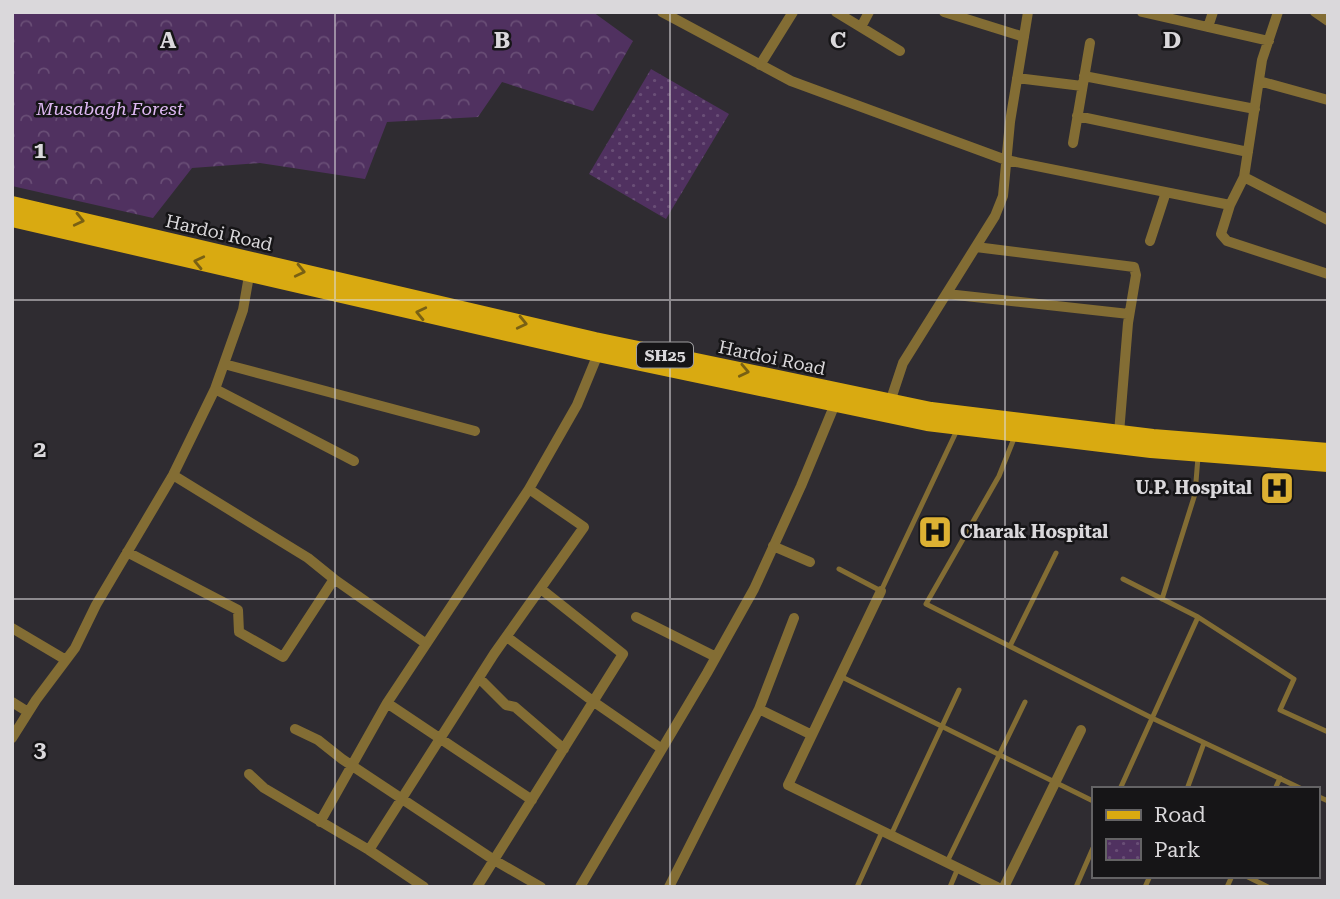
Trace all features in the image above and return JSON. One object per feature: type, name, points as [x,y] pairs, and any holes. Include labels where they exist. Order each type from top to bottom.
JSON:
[{"type":"main road","name":"Hardoi Road","points":[[12,204],[47,220]]},
{"type":"main road","name":"Hardoi Road","points":[[12,219],[47,220],[835,404],[888,408]]},
{"type":"main road","name":"Hardoi Road","points":[[251,267],[598,354],[625,353],[1016,434],[1198,454],[1328,464]]},
{"type":"main road","name":"Hardoi Road","points":[[961,421],[1328,451]]},
{"type":"street","points":[[663,12],[791,81],[1006,160],[1230,205]]},
{"type":"street","points":[[760,65],[793,12]]},
{"type":"street","points":[[836,12],[900,51]]},
{"type":"street","points":[[860,27],[869,12]]},
{"type":"street","points":[[944,12],[1024,37]]},
{"type":"street","points":[[888,408],[903,363],[996,216],[1003,196],[1028,12]]},
{"type":"street","points":[[1142,12],[1269,41]]},
{"type":"street","points":[[1208,27],[1213,12]]},
{"type":"street","points":[[1278,12],[1259,81],[1244,177],[1230,205],[1221,234],[1227,241],[1328,274]]},
{"type":"street","points":[[1073,143],[1090,43]]},
{"type":"street","points":[[1017,78],[1083,81],[1255,109]]},
{"type":"street","points":[[1259,81],[1328,100]]},
{"type":"street","points":[[1077,116],[1248,152]]},
{"type":"street","points":[[1244,177],[1328,220]]},
{"type":"street","points":[[1150,241],[1166,192]]},
{"type":"street","points":[[976,247],[1134,267],[1136,275],[1129,314],[1119,433]]},
{"type":"street","points":[[12,738],[75,648],[173,475],[215,389],[243,310],[251,267]]},
{"type":"street","points":[[947,294],[1129,314]]},
{"type":"street","points":[[320,822],[387,703],[529,489],[577,405],[598,354]]},
{"type":"street","points":[[224,363],[475,431]]},
{"type":"street","points":[[215,389],[354,461]]},
{"type":"street","points":[[580,887],[754,589],[835,404]]},
{"type":"street","points":[[173,475],[308,558],[425,643]]},
{"type":"street","points":[[369,850],[479,678],[584,527],[529,489]]},
{"type":"street","points":[[773,546],[810,562]]},
{"type":"street","points":[[127,552],[238,610],[239,632],[283,657],[334,579]]},
{"type":"street","points":[[477,887],[623,654],[541,589]]},
{"type":"street","points":[[881,591],[788,785],[997,887]]},
{"type":"street","points":[[636,617],[716,657]]},
{"type":"street","points":[[669,887],[759,709],[794,618]]},
{"type":"street","points":[[12,628],[66,660]]},
{"type":"street","points":[[507,637],[662,749]]},
{"type":"street","points":[[479,678],[506,705],[514,707],[564,749]]},
{"type":"street","points":[[12,702],[28,712]]},
{"type":"street","points":[[387,703],[532,800]]},
{"type":"street","points":[[759,709],[812,735]]},
{"type":"street","points":[[295,729],[318,740],[342,760],[494,860],[541,887]]},
{"type":"street","points":[[1004,887],[1081,730]]},
{"type":"street","points":[[249,774],[264,788],[369,850],[424,887]]},
{"type":"lane","points":[[839,569],[881,591],[961,421]]},
{"type":"lane","points":[[1016,434],[999,476],[926,604],[1152,718],[1298,787]]},
{"type":"lane","points":[[1162,599],[1195,494],[1198,454]]},
{"type":"lane","points":[[1010,646],[1055,553]]},
{"type":"lane","points":[[1123,579],[1198,617],[1294,679],[1280,710],[1328,732]]},
{"type":"lane","points":[[1121,787],[1198,617]]},
{"type":"lane","points":[[840,676],[1092,800]]},
{"type":"lane","points":[[857,887],[959,690]]},
{"type":"lane","points":[[947,862],[1025,702]]},
{"type":"lane","points":[[1188,787],[1204,743]]},
{"type":"lane","points":[[1276,787],[1280,778]]},
{"type":"lane","points":[[1076,887],[1092,850]]},
{"type":"lane","points":[[950,887],[958,868]]},
{"type":"lane","points":[[1250,878],[1268,887]]},
{"type":"green space","name":"Musabagh Forest","points":[[12,12],[593,12],[633,41],[593,111],[502,82],[478,117],[387,122],[365,179],[260,163],[192,168],[153,218],[12,186]]},
{"type":"green space","points":[[651,69],[729,114],[666,219],[589,174]]},
{"type":"place","name":"U.P. Hospital","points":[[1277,488]]},
{"type":"place","name":"Charak Hospital","points":[[935,532]]}]
